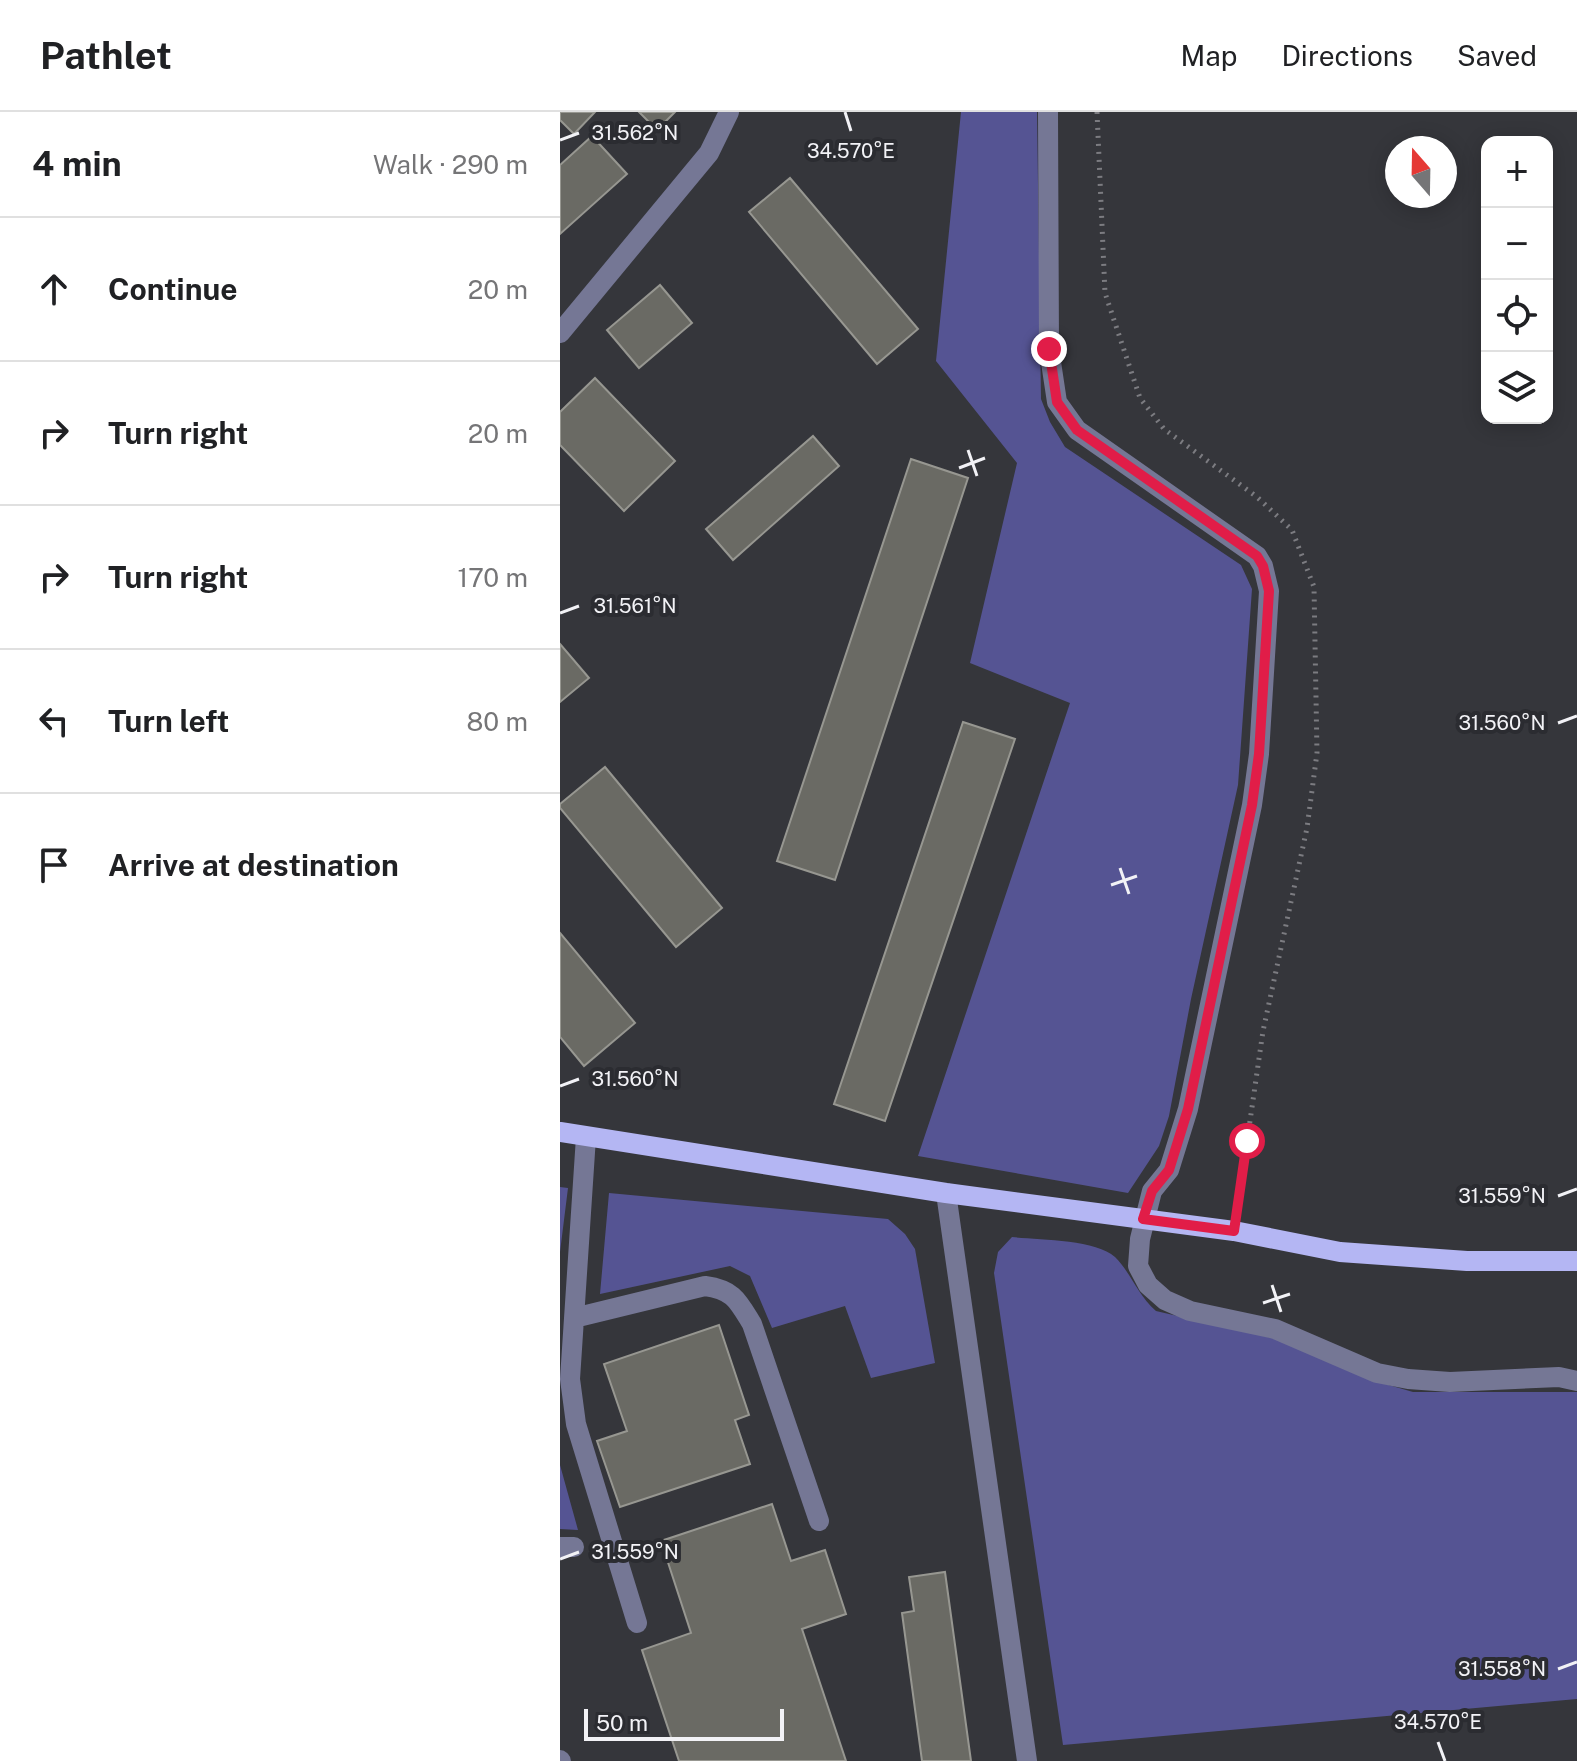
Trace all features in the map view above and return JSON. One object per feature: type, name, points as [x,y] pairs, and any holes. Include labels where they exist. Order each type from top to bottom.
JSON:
[{"type":"main road","points":[[560,1132],[946,1193],[1234,1231],[1340,1252],[1467,1261],[1577,1261]]},
{"type":"lane","points":[[560,333],[709,153],[729,112]]},
{"type":"lane","points":[[1048,112],[1049,349],[1057,402],[1077,430],[1257,556],[1263,566],[1269,591],[1259,754],[1252,805],[1188,1109],[1169,1170],[1152,1191],[1143,1219],[1138,1266],[1148,1285],[1165,1300],[1190,1311],[1275,1329],[1377,1373],[1450,1382],[1559,1377],[1577,1381]]},
{"type":"lane","points":[[586,1137],[570,1379],[576,1424],[637,1623]]},
{"type":"lane","points":[[946,1193],[1027,1761]]},
{"type":"lane","points":[[574,1318],[705,1286],[725,1289],[738,1301],[752,1324],[819,1521]]},
{"type":"path","points":[[1097,112],[1105,293],[1140,398],[1164,429],[1257,497],[1292,530],[1314,587],[1317,753],[1307,828],[1263,1031],[1234,1231]]},
{"type":"shaded area","points":[[961,112],[1037,112],[1041,399],[1065,447],[1241,565],[1252,589],[1238,785],[1169,1116],[1159,1146],[1128,1193],[918,1156],[1070,703],[970,663],[1017,463],[936,361]]},
{"type":"shaded area","points":[[560,1187],[568,1188],[560,1252]]},
{"type":"shaded area","points":[[609,1193],[888,1219],[905,1234],[915,1249],[935,1363],[871,1378],[845,1306],[772,1328],[750,1276],[730,1266],[600,1294]]},
{"type":"shaded area","points":[[1012,1237],[1081,1244],[1106,1251],[1121,1263],[1156,1311],[1281,1340],[1368,1379],[1413,1392],[1577,1392],[1577,1699],[1063,1745],[994,1273],[998,1252]]},
{"type":"shaded area","points":[[560,1465],[578,1530],[560,1529]]},
{"type":"building","points":[[560,112],[595,112],[574,134],[560,120]]},
{"type":"building","points":[[639,112],[675,112],[657,130]]},
{"type":"building","points":[[592,136],[627,174],[560,234],[560,165]]},
{"type":"building","points":[[790,178],[918,329],[877,364],[749,212]]},
{"type":"building","points":[[660,285],[692,323],[639,368],[607,330]]},
{"type":"building","points":[[595,378],[675,461],[624,511],[560,445],[560,412]]},
{"type":"building","points":[[813,436],[839,466],[733,560],[706,529]]},
{"type":"building","points":[[911,459],[968,478],[835,880],[777,861]]},
{"type":"building","points":[[560,644],[589,678],[560,702]]},
{"type":"building","points":[[963,722],[1015,739],[885,1121],[834,1104]]},
{"type":"building","points":[[605,767],[722,908],[676,947],[560,808],[560,804]]},
{"type":"building","points":[[560,933],[635,1023],[584,1066],[560,1037]]},
{"type":"building","points":[[719,1325],[749,1415],[735,1420],[750,1464],[620,1507],[597,1441],[627,1431],[604,1364]]},
{"type":"building","points":[[772,1504],[791,1561],[825,1550],[846,1614],[802,1629],[846,1761],[679,1761],[642,1650],[691,1633],[661,1541]]},
{"type":"building","points":[[945,1572],[971,1761],[922,1761],[902,1613],[914,1611],[909,1577]]},
{"type":"route","points":[[1049,349],[1057,402],[1077,430],[1257,556],[1263,566],[1269,591],[1259,754],[1252,805],[1188,1109],[1169,1170],[1152,1191],[1143,1219],[1234,1231],[1247,1141]]}]
